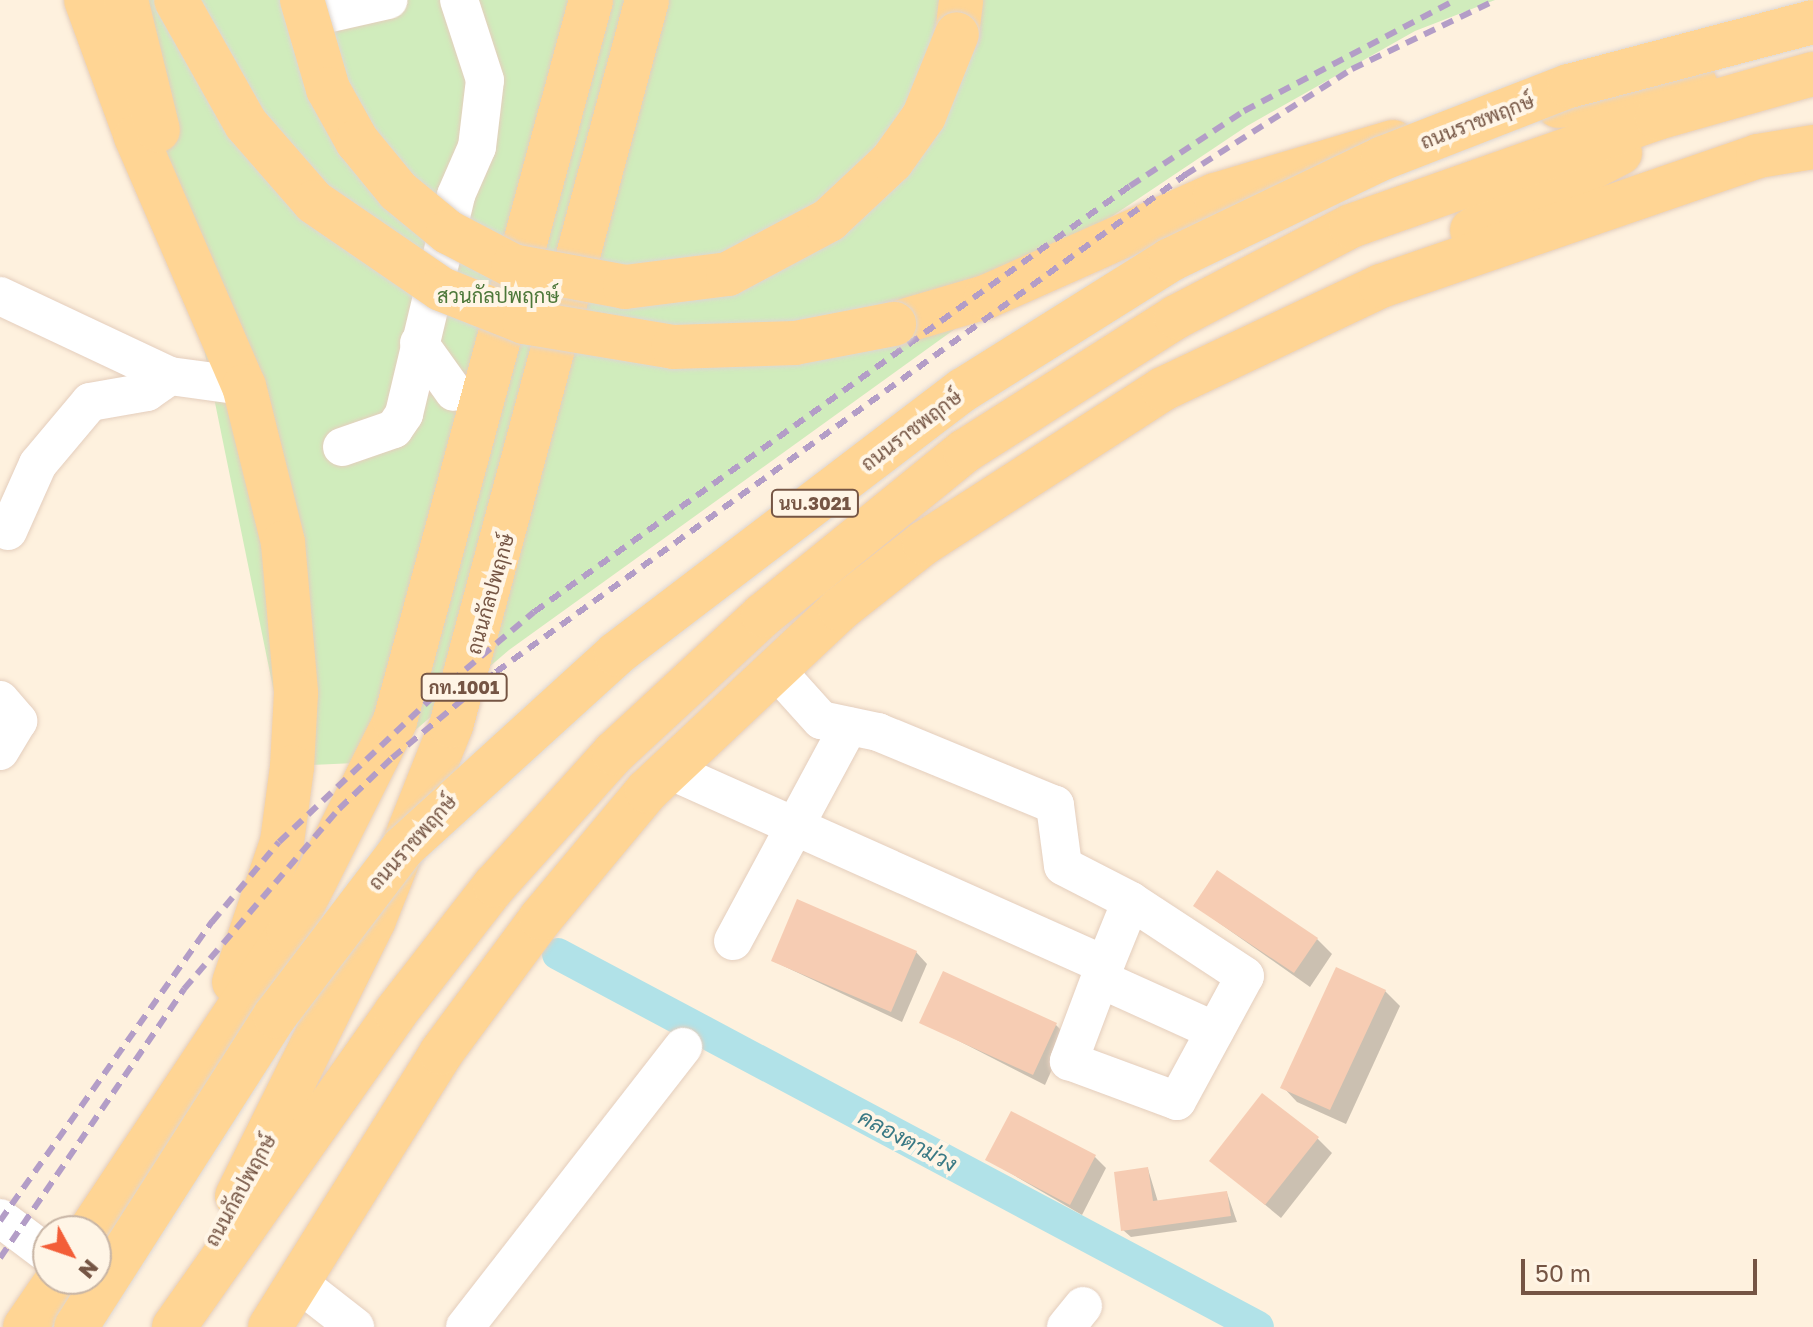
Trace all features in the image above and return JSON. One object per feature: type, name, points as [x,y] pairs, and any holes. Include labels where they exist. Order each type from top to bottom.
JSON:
[{"type":"main road","points":[[86,0],[136,137],[193,255],[244,386],[269,465],[291,610],[290,782],[282,842],[243,963],[147,1143]]},
{"type":"main road","points":[[126,0],[193,255]]},
{"type":"main road","points":[[176,0],[246,124],[314,202],[393,263],[452,294],[524,322],[673,347],[795,343],[894,324],[986,297],[1215,195],[1346,153],[1577,103],[1813,73]]},
{"type":"main road","name":"กท.1001","points":[[100,1215],[289,933],[395,721],[591,0]]},
{"type":"main road","name":"ถนนกัลปพฤกษ์","points":[[159,1327],[318,1042],[416,823],[488,609],[647,0]]},
{"type":"main road","points":[[314,7],[328,89],[357,141],[398,191],[448,232],[513,266],[625,287],[728,274],[829,220],[892,161],[924,116],[959,17]]},
{"type":"main road","name":"ถนนราชพฤกษ์","points":[[76,1327],[275,1016],[403,848],[616,654],[963,390],[1170,260],[1370,164],[1569,86],[1813,22]]},
{"type":"main road","name":"นบ.3021","points":[[174,1327],[396,1012],[495,885],[614,753],[763,615],[965,451],[1176,317],[1351,226],[1657,118],[1813,73]]},
{"type":"main road","points":[[1381,286],[1405,264],[1613,159],[1657,118]]},
{"type":"main road","points":[[280,1311],[441,1053],[541,918],[669,770],[776,670],[924,543],[1163,389],[1381,286],[1758,156],[1813,147]]},
{"type":"main road","points":[[25,1327],[47,1295]]},
{"type":"street","points":[[314,7],[388,0]]},
{"type":"street","points":[[342,447],[356,447],[400,422],[419,343],[486,108],[459,0]]},
{"type":"street","points":[[0,296],[170,376],[244,386]]},
{"type":"street","points":[[419,343],[454,392]]},
{"type":"street","points":[[8,531],[38,464],[90,402],[147,392],[170,376]]},
{"type":"street","points":[[776,670],[821,720],[849,726],[1055,805],[1063,866],[1131,901],[1245,976],[1177,1101],[1069,1061],[1131,901]]},
{"type":"street","points":[[0,700],[18,721],[0,751]]},
{"type":"street","points":[[733,941],[849,726]]},
{"type":"street","points":[[669,770],[795,826],[1102,972],[1215,1031]]},
{"type":"street","points":[[465,1327],[683,1047]]},
{"type":"street","points":[[0,1218],[32,1242]]},
{"type":"street","points":[[280,1311],[355,1327]]},
{"type":"green space","name":"สวนกัลปพฤกษ์","points":[[133,0],[1495,0],[1415,31],[1247,126],[1105,221],[509,650],[378,762],[289,766]]},
{"type":"building","points":[[1217,870],[1318,938],[1294,973],[1193,906]]},
{"type":"building","points":[[797,899],[917,951],[891,1012],[771,961]]},
{"type":"building","points":[[1336,967],[1386,990],[1330,1110],[1280,1088]]},
{"type":"building","points":[[943,971],[1057,1023],[1033,1075],[919,1023]]},
{"type":"building","points":[[1262,1093],[1319,1137],[1265,1205],[1209,1161]]},
{"type":"building","points":[[1011,1111],[1096,1155],[1070,1205],[985,1160]]},
{"type":"building","points":[[1148,1167],[1153,1201],[1227,1191],[1231,1216],[1121,1231],[1114,1172]]},
{"type":"waterway","name":"คลองตาม่วง","points":[[558,954],[1258,1327]]},
{"type":"railway","points":[[0,1221],[212,922],[279,842],[435,695],[534,612],[1130,186],[1244,111],[1455,0]]},
{"type":"railway","points":[[0,1258],[184,989],[339,809],[392,758],[496,672],[1185,175],[1352,69],[1496,0]]}]
